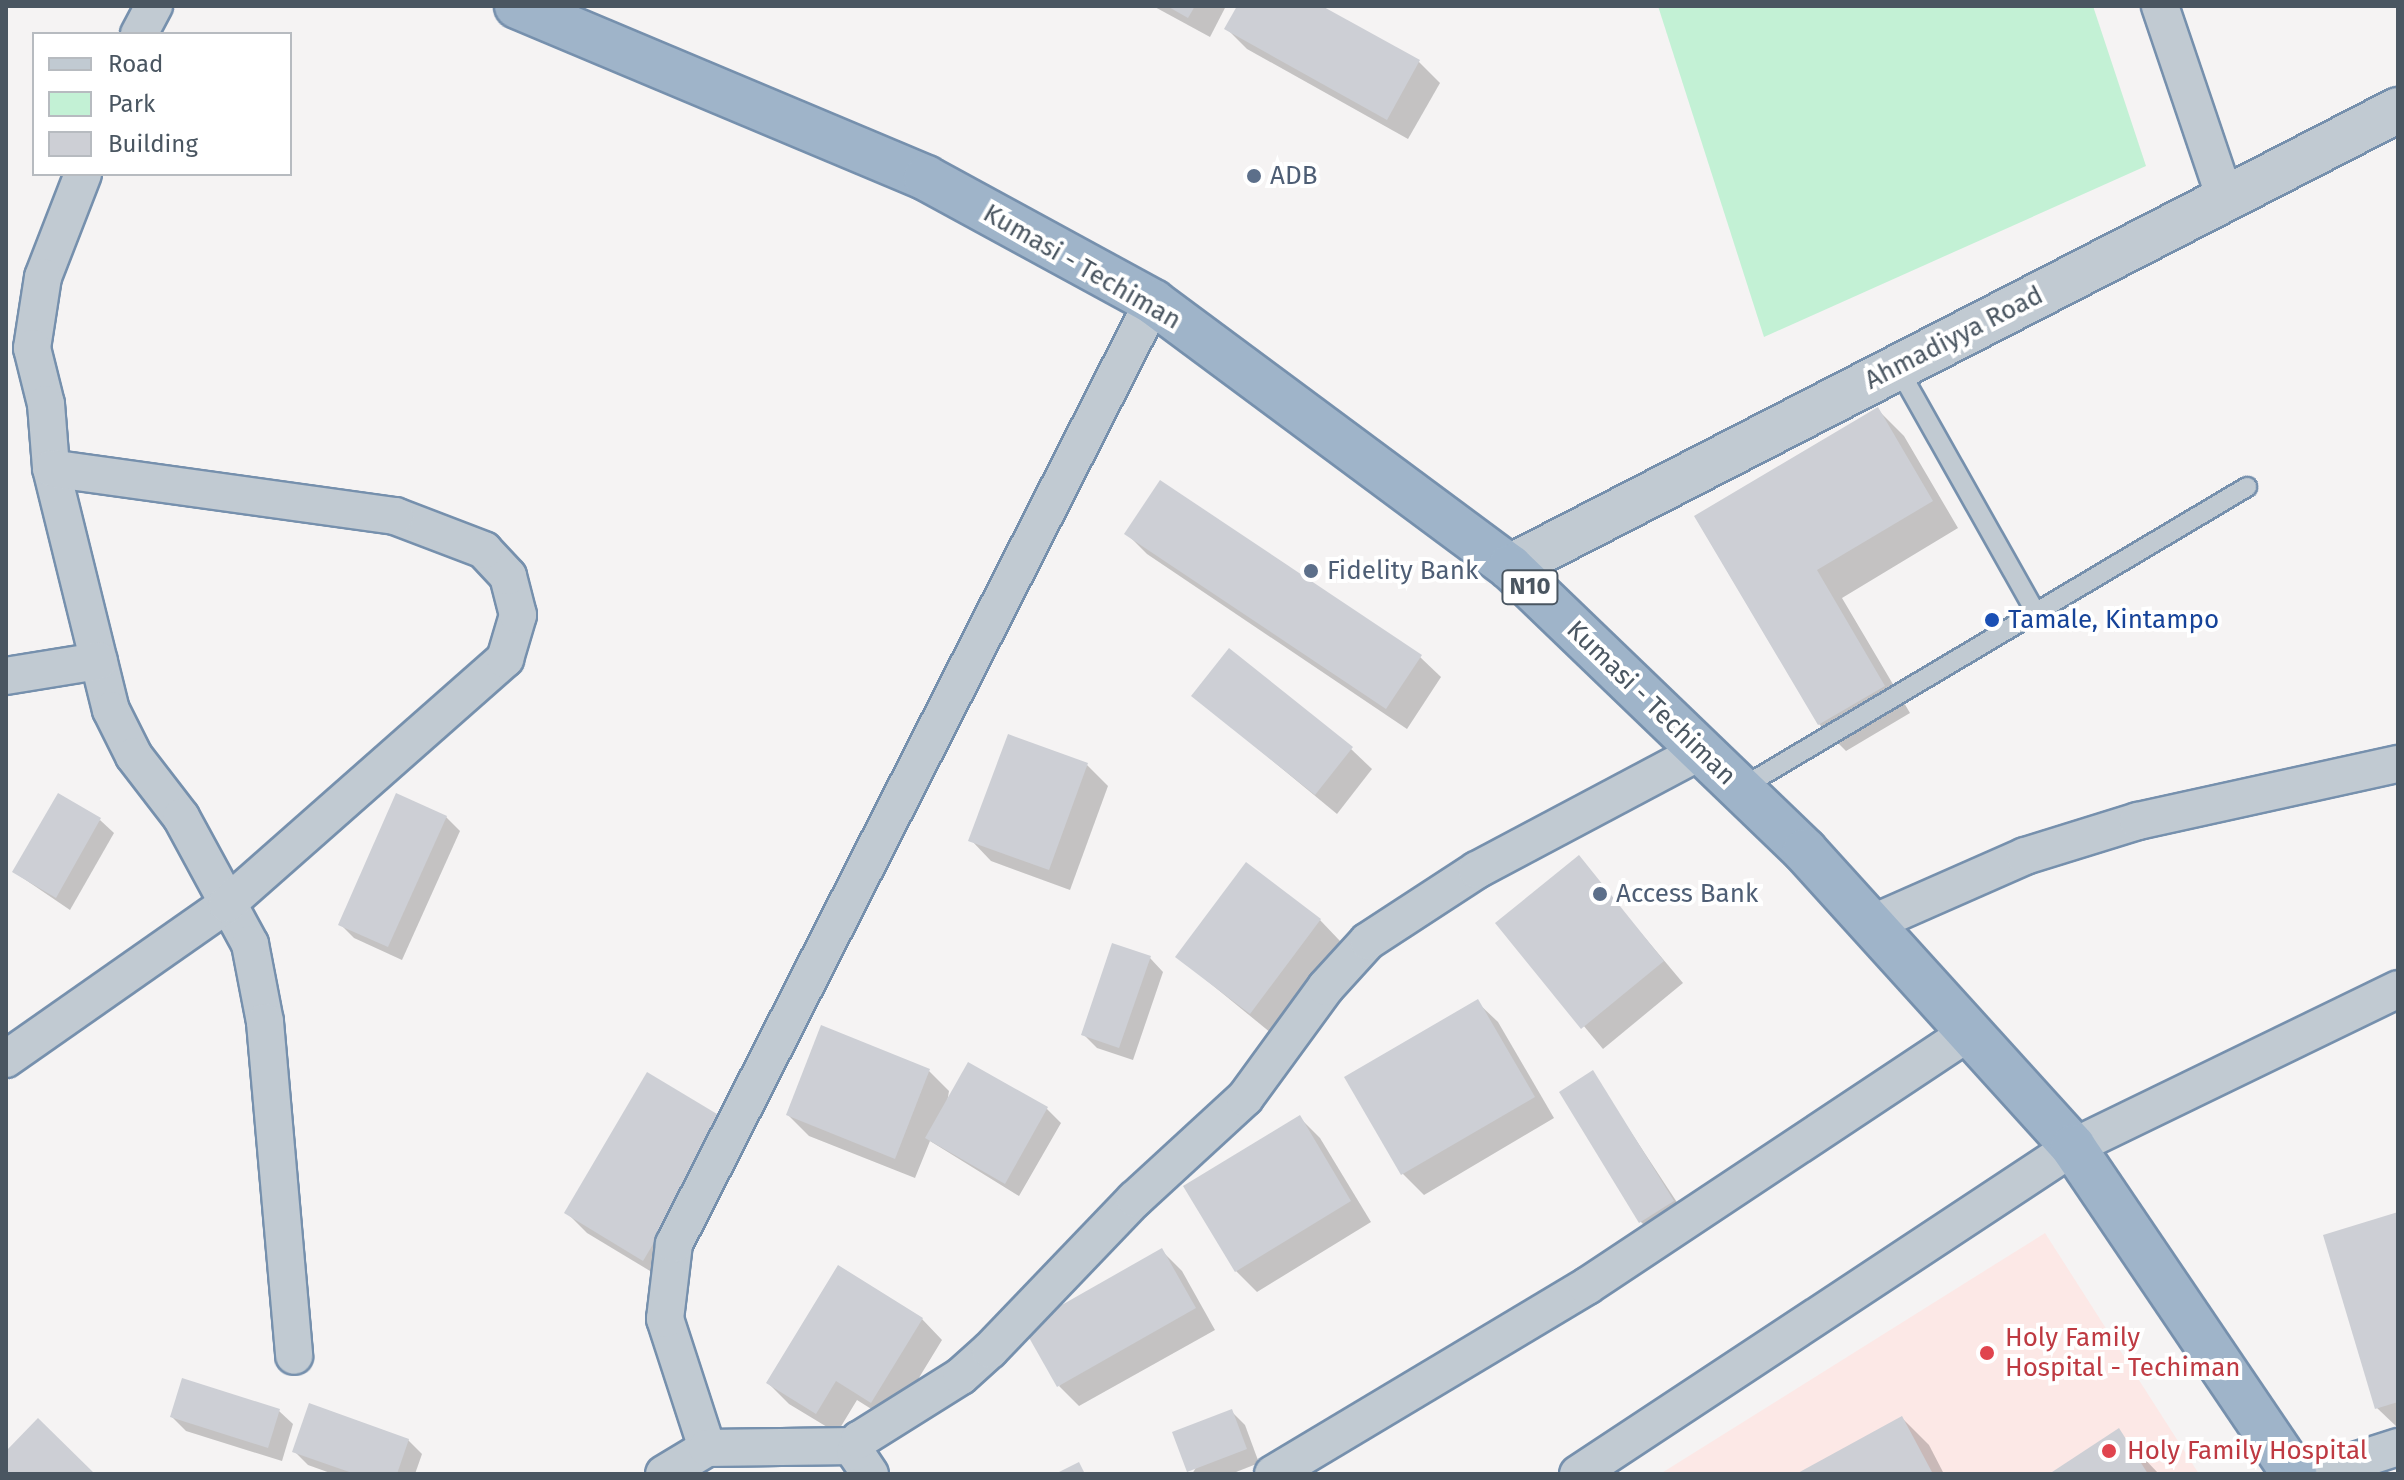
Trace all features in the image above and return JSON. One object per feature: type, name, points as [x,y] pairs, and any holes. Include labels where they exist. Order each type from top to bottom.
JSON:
[{"type":"highway","name":"Kumasi - Techiman","points":[[517,6],[926,178],[1153,302],[1510,567],[1740,789],[1871,924],[2073,1147],[2294,1474]]},
{"type":"street","points":[[140,32],[154,6]]},
{"type":"street","points":[[2160,6],[2225,198]]},
{"type":"street","name":"Ahmadiyya Road","points":[[1510,567],[2398,110]]},
{"type":"street","points":[[82,176],[43,277],[32,348],[46,404],[51,468],[111,710],[134,756],[181,817],[250,944],[265,1022],[294,1356]]},
{"type":"street","points":[[707,1448],[665,1319],[674,1244],[1153,302]]},
{"type":"street","points":[[6,1059],[227,904],[505,659],[518,615],[508,576],[484,550],[395,516],[51,468]]},
{"type":"street","points":[[6,676],[99,661]]},
{"type":"street","points":[[664,1474],[707,1448],[862,1460],[961,1376],[1135,1199],[1214,1130],[1245,1098],[1326,987],[1368,941],[1477,870],[1701,751]]},
{"type":"street","points":[[1871,924],[2025,856],[2138,821],[2398,764]]},
{"type":"street","points":[[1578,1474],[2073,1147],[2398,989]]},
{"type":"street","points":[[1273,1474],[1587,1286],[1969,1032]]},
{"type":"street","points":[[2314,1474],[2398,1447]]},
{"type":"lane","points":[[1897,367],[2036,613]]},
{"type":"lane","points":[[1740,789],[2247,487]]},
{"type":"shaded area","name":"Holy Family Hospital - Techiman","points":[[2045,1233],[2199,1474],[1660,1474]]},
{"type":"green space","points":[[1658,6],[2093,6],[2146,166],[1764,337]]},
{"type":"building","points":[[1167,6],[1195,6],[1188,18]]},
{"type":"building","points":[[1237,6],[1322,6],[1420,60],[1387,120],[1224,29]]},
{"type":"building","points":[[1878,407],[1933,501],[1817,570],[1885,686],[1818,725],[1694,516]]},
{"type":"building","points":[[1160,480],[1422,655],[1386,709],[1124,534]]},
{"type":"building","points":[[1229,648],[1353,747],[1315,795],[1191,696]]},
{"type":"building","points":[[1008,734],[1088,763],[1049,870],[968,841]]},
{"type":"building","points":[[58,793],[101,818],[56,898],[12,872]]},
{"type":"building","points":[[396,793],[447,816],[388,947],[338,925]]},
{"type":"building","points":[[1579,855],[1664,961],[1581,1029],[1495,923]]},
{"type":"building","points":[[1246,862],[1321,919],[1250,1014],[1175,957]]},
{"type":"building","points":[[1112,943],[1151,956],[1119,1048],[1081,1035]]},
{"type":"building","points":[[1478,999],[1535,1097],[1401,1175],[1344,1077]]},
{"type":"building","points":[[821,1025],[930,1069],[895,1159],[786,1115]]},
{"type":"building","points":[[968,1062],[1048,1107],[1005,1184],[925,1138]]},
{"type":"building","points":[[1593,1070],[1674,1201],[1639,1223],[1559,1092]]},
{"type":"building","points":[[647,1072],[727,1120],[643,1261],[564,1213]]},
{"type":"building","points":[[1300,1115],[1351,1201],[1235,1272],[1183,1186]]},
{"type":"building","points":[[2398,1212],[2398,1402],[2375,1409],[2323,1235]]},
{"type":"building","points":[[1162,1248],[1196,1308],[1057,1387],[1023,1327]]},
{"type":"building","points":[[838,1265],[923,1318],[871,1403],[836,1381],[816,1414],[766,1383]]},
{"type":"building","points":[[182,1378],[280,1409],[268,1448],[170,1417]]},
{"type":"building","points":[[309,1403],[409,1439],[397,1474],[355,1474],[292,1452]]},
{"type":"building","points":[[1232,1409],[1247,1449],[1187,1472],[1172,1432]]},
{"type":"building","points":[[1902,1416],[1933,1474],[1796,1474]]},
{"type":"building","points":[[38,1418],[95,1474],[6,1474],[6,1451]]},
{"type":"building","name":"Holy Family Hospital","points":[[2119,1428],[2148,1474],[2049,1474]]},
{"type":"building","points":[[1079,1462],[1085,1474],[1055,1474]]},
{"type":"place","name":"ADB","points":[[1254,176]]},
{"type":"place","name":"Fidelity Bank","points":[[1311,571]]},
{"type":"place","name":"Tamale, Kintampo","points":[[1992,620]]},
{"type":"place","name":"Access Bank","points":[[1600,894]]},
{"type":"place","name":"Holy Family Hospital - Techiman","points":[[1987,1353]]},
{"type":"place","name":"Holy Family Hospital","points":[[2109,1451]]}]
